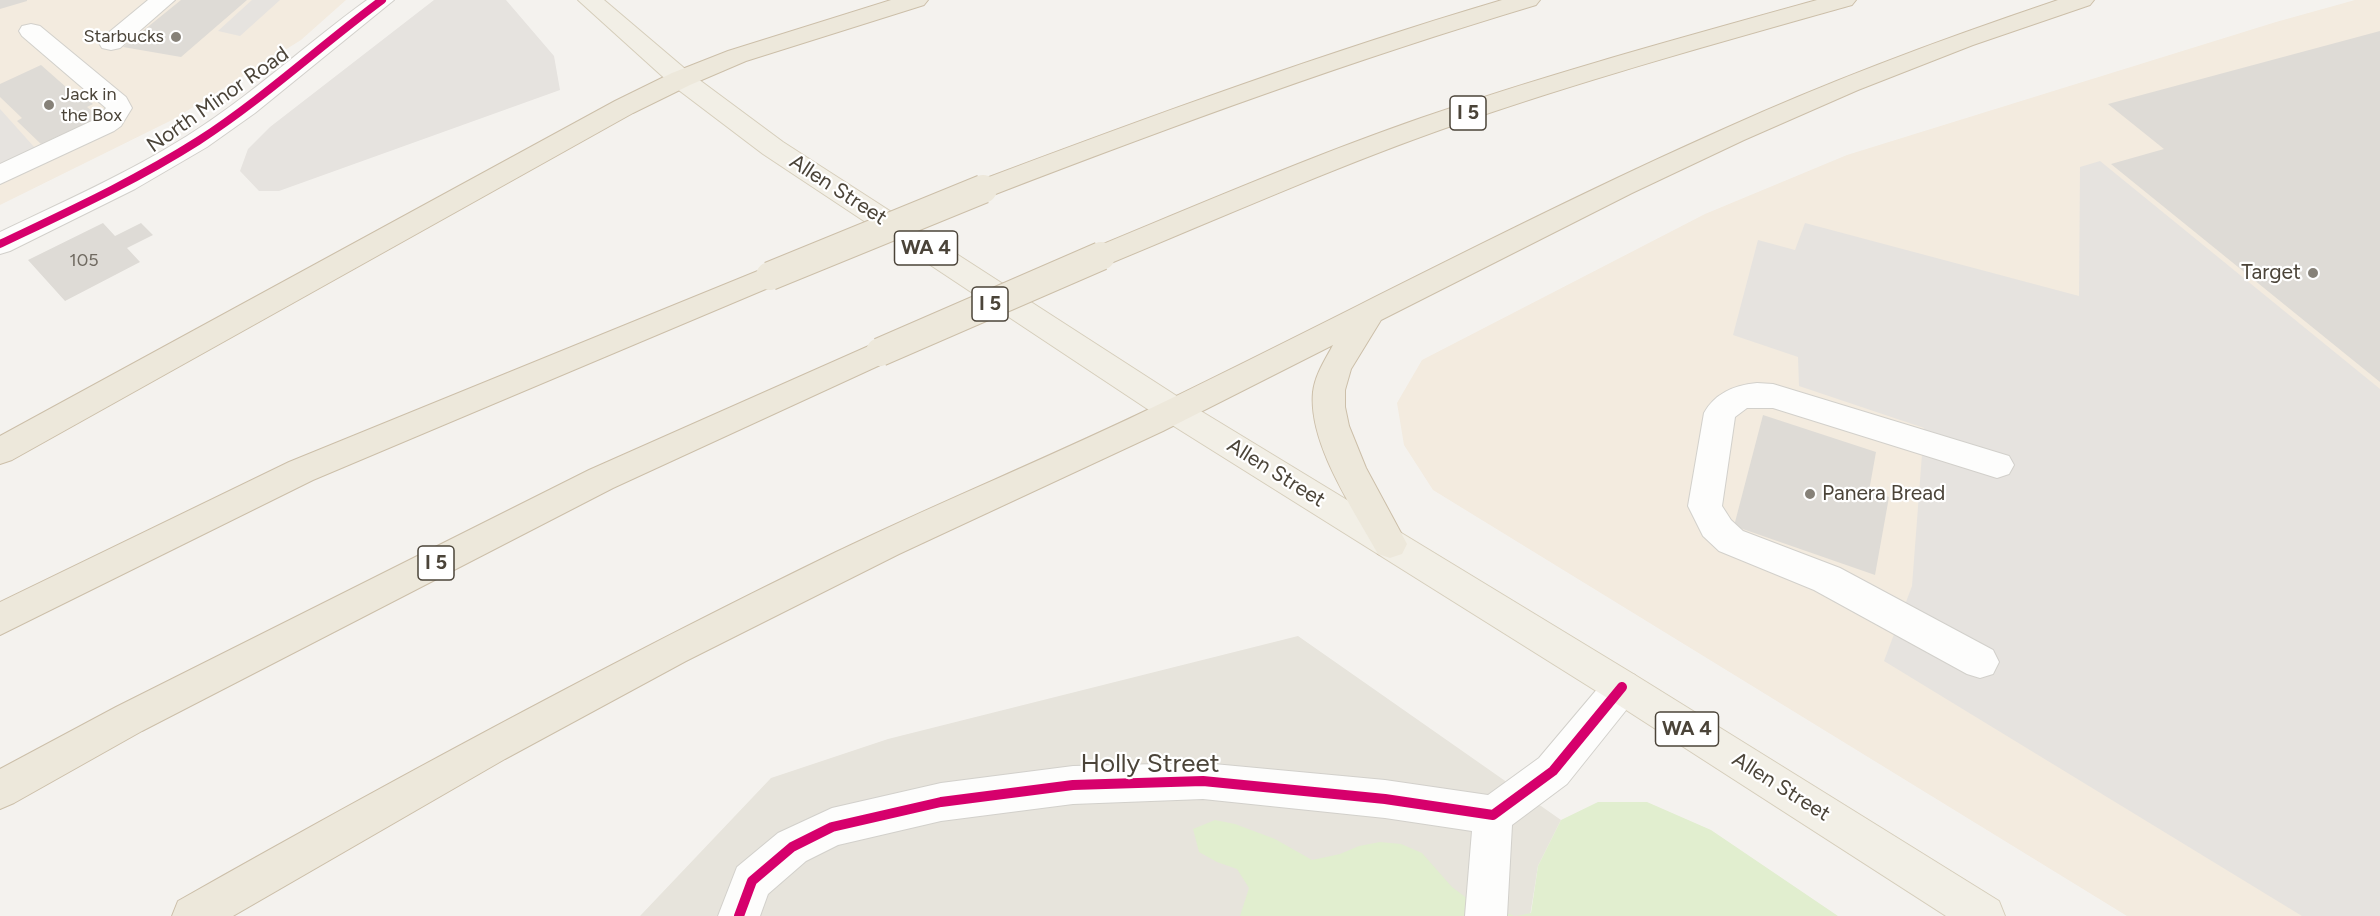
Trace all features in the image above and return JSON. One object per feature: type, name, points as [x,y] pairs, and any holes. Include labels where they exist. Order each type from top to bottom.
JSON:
[{"type":"highway","points":[[0,451],[624,107],[681,79],[737,56],[916,0]]},
{"type":"highway","points":[[0,619],[301,471],[983,189],[1192,109],[1330,62],[1528,0]]},
{"type":"highway","name":"I 5","points":[[0,790],[129,720],[601,479],[880,352],[1101,256],[1383,142],[1521,94],[1844,0]]},
{"type":"highway","points":[[193,916],[435,777],[669,653],[955,511],[1175,411],[1582,205],[1785,111],[1927,53],[2082,0]]},
{"type":"highway","points":[[1371,311],[1346,348],[1335,371],[1329,392],[1328,409],[1332,428],[1342,452],[1390,544]]},
{"type":"main road","name":"Allen Street","points":[[590,0],[681,79],[773,148],[1175,411],[1622,687],[1984,916]]},
{"type":"street","points":[[111,43],[163,0]]},
{"type":"street","name":"North Minor Road","points":[[0,244],[140,175],[198,140],[306,61],[348,24],[382,0]]},
{"type":"street","points":[[0,175],[105,125],[112,120],[119,108],[117,103],[32,31]]},
{"type":"street","points":[[1980,662],[1827,579],[1731,541],[1718,531],[1710,519],[1706,506],[1720,413],[1734,400],[1755,394],[1773,396],[1997,465]]},
{"type":"street","points":[[1486,916],[1494,815],[1553,771],[1622,687]]},
{"type":"street","name":"Holly Street","points":[[739,916],[752,880],[792,847],[832,827],[941,802],[1073,784],[1203,781],[1385,799],[1494,815]]},
{"type":"shaded area","points":[[0,0],[346,0],[301,40],[174,119],[0,205]]},
{"type":"shaded area","points":[[252,0],[280,0],[240,36],[218,31]]},
{"type":"shaded area","points":[[434,0],[506,0],[554,56],[560,90],[279,191],[259,191],[240,171],[248,149],[270,127]]},
{"type":"shaded area","points":[[2355,0],[2380,0],[2380,916],[2127,916],[1433,490],[1404,445],[1397,403],[1422,360],[1705,214],[1847,155],[2276,22]]},
{"type":"shaded area","points":[[0,109],[35,148],[0,164]]},
{"type":"shaded area","points":[[2100,161],[2380,389],[2380,916],[2302,916],[1884,661],[1912,586],[1924,428],[1799,386],[1798,357],[1733,335],[1758,240],[1795,250],[1805,223],[2079,296],[2080,167]]},
{"type":"shaded area","points":[[1298,636],[1561,820],[1538,866],[1530,916],[640,916],[771,778],[888,739]]},
{"type":"green space","points":[[1598,802],[1647,802],[1711,830],[1838,916],[1516,916],[1531,913],[1538,866],[1561,820]]},
{"type":"green space","points":[[1215,820],[1235,824],[1275,839],[1312,860],[1380,842],[1401,844],[1422,853],[1452,887],[1472,902],[1515,916],[1240,916],[1249,888],[1237,869],[1199,852],[1193,829]]},
{"type":"building","points":[[0,0],[27,0],[27,1],[0,9]]},
{"type":"building","points":[[181,0],[247,0],[181,57],[123,47]]},
{"type":"building","name":"Target","points":[[2380,31],[2380,382],[2111,164],[2164,149],[2108,104]]},
{"type":"building","name":"Jack in the Box","points":[[41,65],[75,95],[80,92],[93,104],[87,107],[99,117],[41,144],[17,121],[22,118],[0,97],[0,84]]},
{"type":"building","points":[[103,223],[115,236],[141,223],[153,235],[127,248],[140,262],[65,301],[28,260]]},
{"type":"building","name":"Panera Bread","points":[[1763,415],[1876,452],[1869,491],[1889,497],[1875,575],[1734,526]]},
{"type":"cycle path","points":[[0,244],[125,182],[198,141],[245,108],[382,0]]},
{"type":"cycle path","points":[[739,916],[752,881],[792,847],[832,827],[941,802],[1073,785],[1203,781],[1385,799],[1493,815],[1553,771],[1622,687]]},
{"type":"place","name":"Starbucks","points":[[176,37]]},
{"type":"place","name":"Jack in the Box","points":[[49,105]]},
{"type":"place","name":"Target","points":[[2313,273]]},
{"type":"place","name":"Panera Bread","points":[[1810,494]]}]
